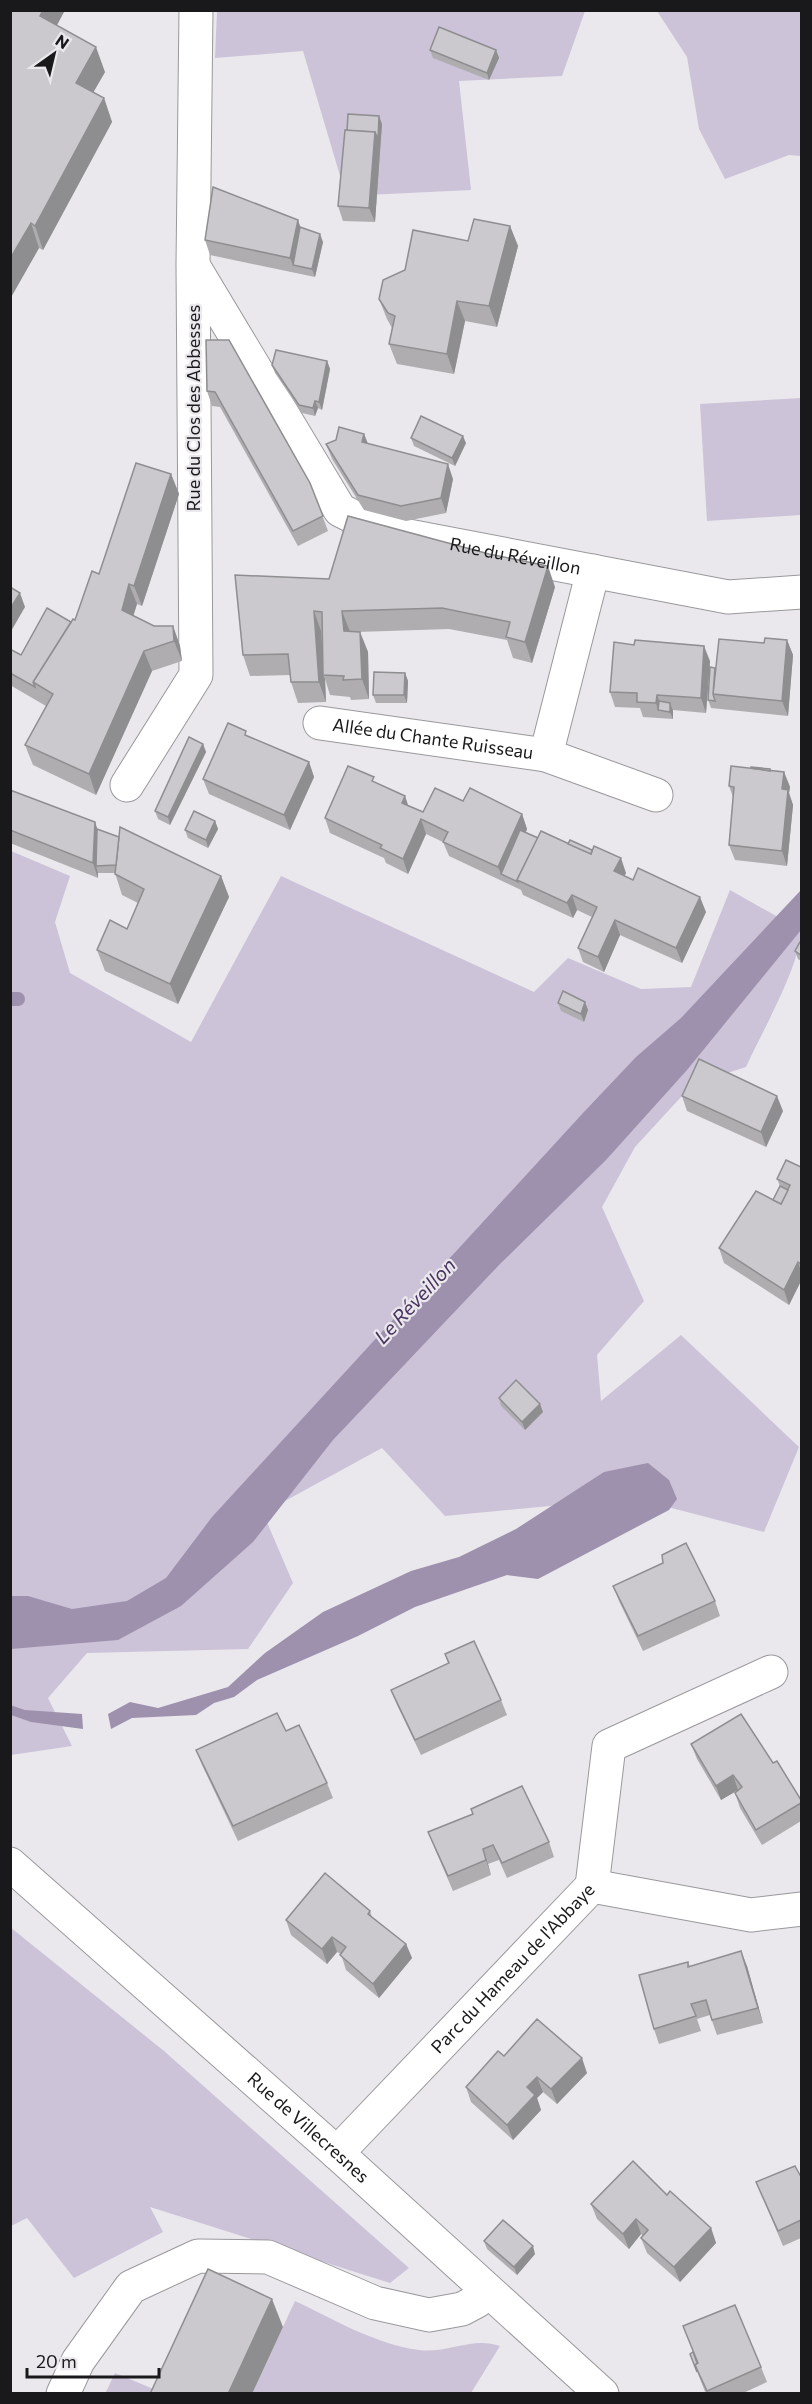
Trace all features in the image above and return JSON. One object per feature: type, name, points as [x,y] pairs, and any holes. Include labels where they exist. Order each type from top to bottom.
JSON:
[{"type":"street","name":"Rue du Clos des Abbesses","points":[[127,785],[196,675],[193,265],[196,10]]},
{"type":"street","name":"Rue du Réveillon","points":[[193,265],[340,510],[382,531],[728,597],[801,592]]},
{"type":"street","name":"Allée du Chante Ruisseau","points":[[546,755],[593,571]]},
{"type":"street","name":"Allée du Chante Ruisseau","points":[[320,723],[546,755],[656,795]]},
{"type":"street","points":[[592,1886],[609,1746],[771,1672]]},
{"type":"street","name":"Rue de Villecresnes","points":[[10,1864],[337,2153],[602,2394]]},
{"type":"street","name":"Parc du Hameau de l'Abbaye","points":[[337,2153],[592,1886],[750,1915],[801,1910]]},
{"type":"street","points":[[63,2394],[78,2361],[131,2287],[198,2256],[268,2256],[375,2303],[429,2315],[462,2309],[477,2301],[487,2290]]},
{"type":"shaded area","points":[[217,11],[585,11],[562,76],[459,81],[471,190],[346,196],[303,51],[215,58]]},
{"type":"shaded area","points":[[657,11],[801,11],[801,156],[789,155],[725,179],[699,129],[687,57]]},
{"type":"shaded area","points":[[801,398],[801,515],[707,521],[700,404]]},
{"type":"shaded area","points":[[11,851],[70,876],[55,922],[70,973],[191,1042],[281,876],[534,992],[568,958],[641,989],[691,987],[730,890],[801,930],[795,961],[788,980],[746,1067],[693,1084],[635,1147],[602,1207],[644,1301],[597,1355],[601,1401],[681,1335],[799,1447],[764,1532],[633,1498],[445,1516],[382,1448],[263,1513],[293,1583],[248,1649],[87,1653],[48,1698],[72,1746],[11,1755]]},
{"type":"shaded area","points":[[10,1927],[164,2051],[409,2268],[390,2283],[150,2207],[163,2232],[74,2278],[27,2218],[11,2226]]},
{"type":"shaded area","points":[[295,2301],[371,2337],[403,2347],[429,2351],[480,2343],[500,2346],[471,2393],[252,2394]]},
{"type":"shaded area","points":[[115,2373],[163,2393],[105,2394]]},
{"type":"water","name":"Le Réveillon","points":[[801,890],[801,930],[687,1070],[606,1160],[499,1265],[333,1440],[253,1542],[181,1606],[118,1640],[11,1649],[11,1596],[28,1596],[72,1609],[127,1601],[166,1578],[212,1517],[583,1113],[636,1057],[681,1018]]},
{"type":"water","points":[[648,1463],[669,1480],[677,1499],[669,1510],[538,1579],[507,1575],[415,1607],[358,1636],[257,1680],[234,1697],[214,1703],[196,1715],[132,1718],[111,1729],[108,1714],[130,1702],[158,1708],[228,1687],[265,1653],[323,1612],[411,1571],[459,1557],[516,1529],[604,1472]]},
{"type":"water","points":[[10,1705],[25,1710],[82,1714],[83,1729],[31,1722],[11,1715]]},
{"type":"building","points":[[10,10],[43,10],[40,16],[96,47],[76,83],[104,98],[35,226],[31,223],[10,259]]},
{"type":"building","points":[[439,27],[496,50],[487,73],[430,50]]},
{"type":"building","points":[[348,114],[379,116],[378,139],[375,132],[347,131]]},
{"type":"building","points":[[345,130],[375,132],[369,208],[338,206]]},
{"type":"building","points":[[213,187],[298,220],[290,258],[205,240]]},
{"type":"building","points":[[474,219],[510,226],[489,306],[457,301],[447,354],[389,344],[395,316],[388,313],[379,299],[383,280],[405,270],[413,230],[468,241]]},
{"type":"building","points":[[300,227],[320,234],[312,269],[293,265]]},
{"type":"building","points":[[206,340],[229,340],[310,483],[323,516],[293,531],[215,392],[207,391]]},
{"type":"building","points":[[276,350],[327,361],[319,402],[315,401],[313,408],[299,405],[272,365]]},
{"type":"building","points":[[421,416],[463,436],[452,458],[411,438]]},
{"type":"building","points":[[339,427],[364,434],[362,442],[448,464],[441,498],[401,506],[358,495],[326,444],[336,440]]},
{"type":"building","points":[[136,463],[171,474],[134,586],[129,584],[122,610],[154,626],[173,626],[174,641],[144,651],[89,774],[25,745],[53,694],[33,682],[73,619],[75,620],[92,571],[99,574]]},
{"type":"building","points":[[348,516],[489,554],[548,566],[525,642],[506,637],[510,622],[442,608],[342,611],[344,631],[360,632],[362,679],[343,680],[344,676],[323,675],[322,612],[314,611],[319,682],[291,682],[288,654],[243,655],[235,575],[329,579]]},
{"type":"building","points":[[10,587],[20,593],[10,609]]},
{"type":"building","points":[[47,608],[71,622],[33,682],[35,687],[10,673],[10,649],[21,655]]},
{"type":"building","points":[[765,638],[787,640],[782,701],[713,694],[719,639],[764,643]]},
{"type":"building","points":[[635,640],[704,646],[701,698],[657,695],[656,703],[637,702],[637,693],[610,692],[614,642],[634,645]]},
{"type":"building","points":[[710,667],[715,668],[713,694],[715,701],[708,700]]},
{"type":"building","points":[[374,672],[405,673],[404,695],[373,695]]},
{"type":"building","points":[[659,701],[670,703],[670,712],[658,710]]},
{"type":"building","points":[[228,723],[246,731],[245,735],[309,762],[284,815],[203,779]]},
{"type":"building","points":[[189,737],[203,744],[168,817],[155,811]]},
{"type":"building","points":[[348,766],[374,777],[372,781],[405,796],[402,803],[423,812],[435,788],[463,801],[470,788],[522,814],[498,867],[443,842],[448,832],[421,819],[403,859],[380,848],[382,845],[325,818]]},
{"type":"building","points":[[731,766],[784,772],[782,789],[788,790],[782,851],[729,845],[734,787],[729,786]]},
{"type":"building","points":[[751,768],[770,769],[770,771]]},
{"type":"building","points":[[10,790],[95,822],[93,863],[10,830]]},
{"type":"building","points":[[194,811],[215,821],[206,840],[185,830]]},
{"type":"building","points":[[120,827],[221,876],[170,984],[97,950],[110,920],[127,929],[144,889],[115,874]]},
{"type":"building","points":[[97,829],[119,837],[116,865],[96,866]]},
{"type":"building","points":[[520,830],[538,838],[518,882],[501,874]]},
{"type":"building","points":[[541,831],[591,854],[594,846],[621,858],[614,871],[633,880],[638,868],[700,897],[676,948],[615,920],[598,957],[578,948],[597,907],[572,895],[567,903],[517,880]]},
{"type":"building","points":[[570,840],[592,850],[591,854],[568,844]]},
{"type":"building","points":[[801,940],[801,955],[795,951]]},
{"type":"building","points":[[563,991],[585,1002],[581,1014],[558,1003]]},
{"type":"building","points":[[699,1059],[777,1096],[761,1132],[682,1096]]},
{"type":"building","points":[[786,1160],[801,1167],[801,1264],[798,1262],[784,1290],[719,1248],[756,1191],[781,1204],[790,1185],[777,1179]]},
{"type":"building","points":[[780,1186],[788,1190],[781,1204],[773,1200]]},
{"type":"building","points":[[516,1380],[540,1404],[522,1422],[499,1398]]},
{"type":"building","points":[[686,1543],[715,1601],[638,1636],[613,1586],[663,1563],[662,1555]]},
{"type":"building","points":[[474,1641],[501,1700],[415,1740],[391,1690],[449,1663],[445,1654]]},
{"type":"building","points":[[277,1713],[286,1731],[299,1725],[327,1783],[233,1826],[196,1750]]},
{"type":"building","points":[[741,1714],[773,1763],[777,1761],[801,1800],[801,1803],[756,1830],[735,1793],[742,1787],[733,1775],[716,1786],[691,1744]]},
{"type":"building","points":[[522,1786],[549,1842],[502,1863],[493,1845],[483,1849],[486,1860],[448,1876],[428,1832],[473,1814],[471,1809]]},
{"type":"building","points":[[325,1873],[370,1911],[368,1914],[406,1944],[373,1984],[340,1955],[346,1947],[332,1937],[322,1949],[286,1920]]},
{"type":"building","points":[[741,1951],[758,2008],[712,2020],[706,2000],[691,2004],[696,2016],[654,2029],[639,1975],[688,1962],[688,1967]]},
{"type":"building","points":[[537,2019],[582,2058],[551,2089],[537,2077],[527,2087],[535,2095],[507,2125],[466,2087],[498,2051],[504,2056]]},
{"type":"building","points":[[633,2161],[667,2195],[670,2191],[711,2228],[674,2267],[641,2238],[648,2230],[636,2219],[623,2234],[591,2204]]},
{"type":"building","points":[[795,2166],[801,2174],[801,2220],[778,2231],[756,2182]]},
{"type":"building","points":[[503,2220],[533,2246],[514,2267],[484,2241]]},
{"type":"building","points":[[208,2269],[272,2299],[228,2394],[150,2394]]},
{"type":"building","points":[[735,2305],[761,2367],[707,2391],[695,2365],[698,2363],[683,2326]]},
{"type":"building","points":[[693,2352],[697,2363],[695,2365],[697,2372],[690,2354]]},
{"type":"waterway","points":[[10,999],[18,999]]}]
